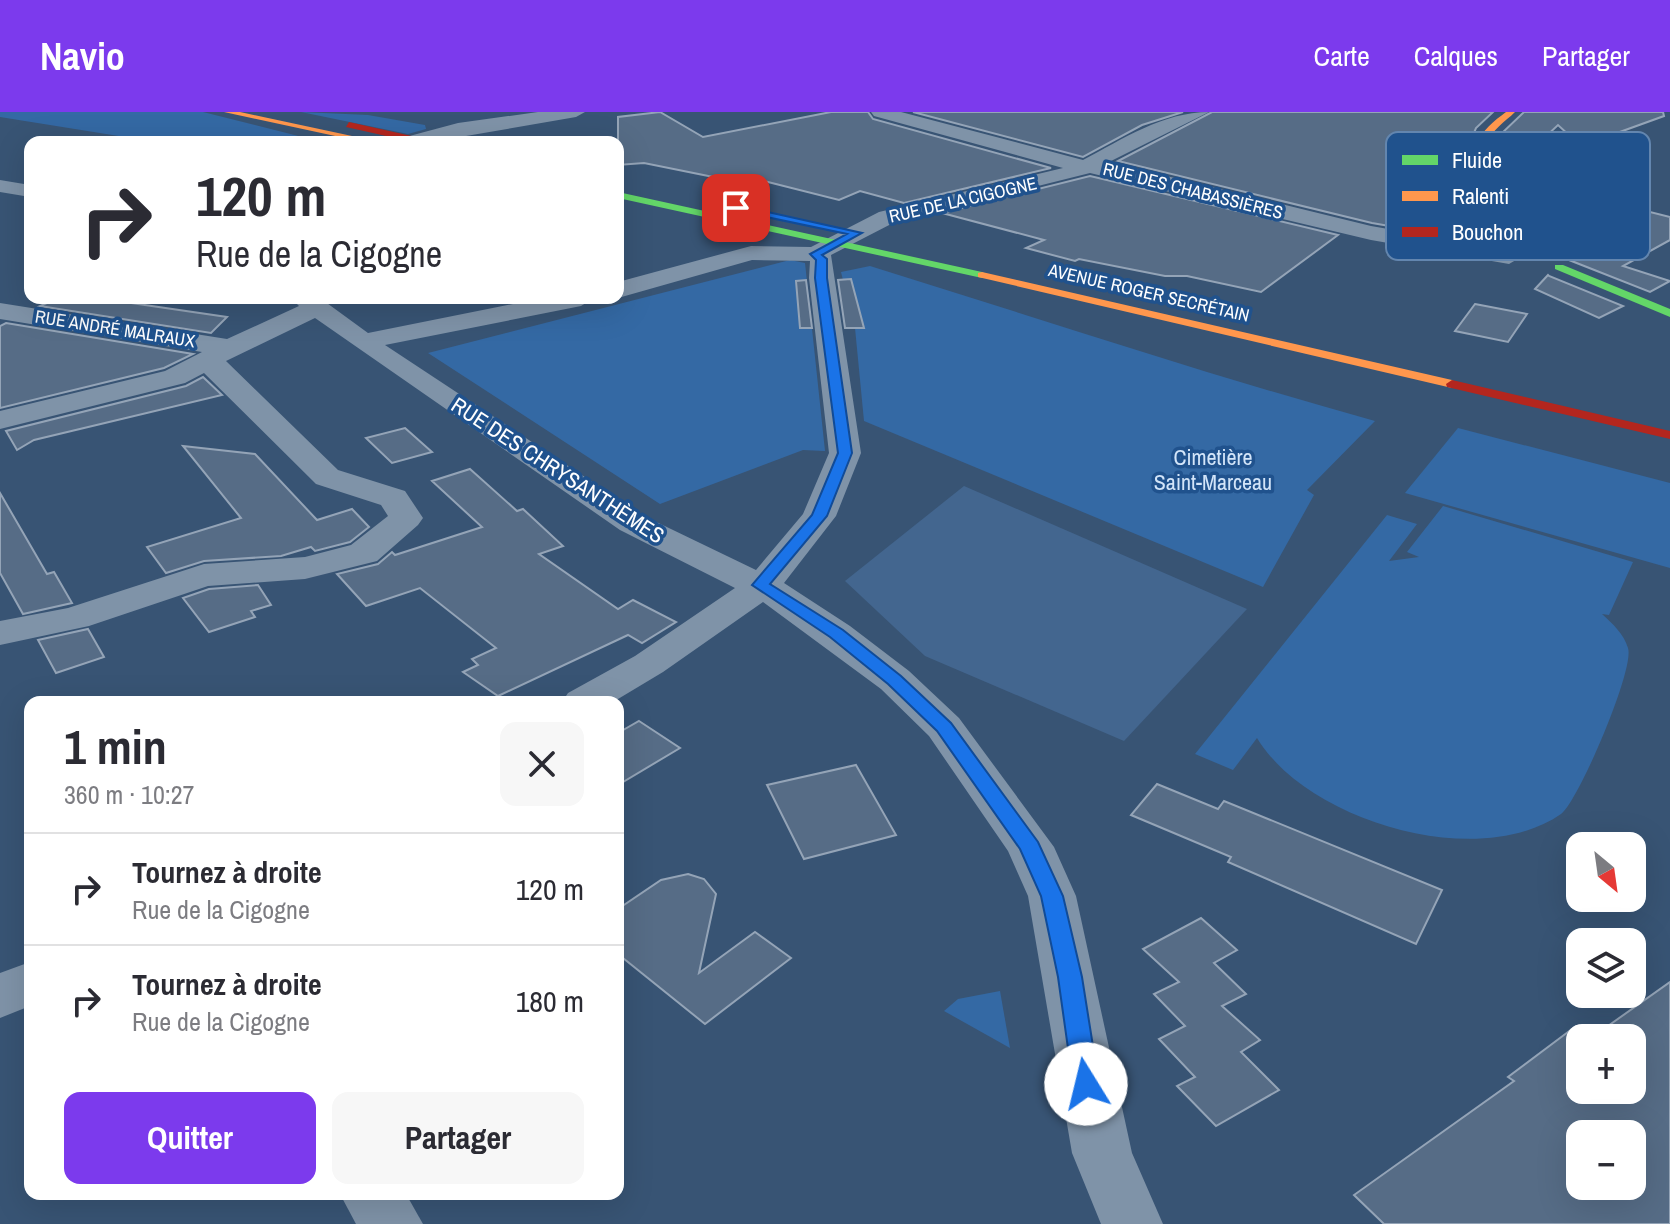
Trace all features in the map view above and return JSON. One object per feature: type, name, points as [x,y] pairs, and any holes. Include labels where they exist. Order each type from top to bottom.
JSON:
[{"type":"main road","points":[[231,112],[311,136]]},
{"type":"main road","points":[[231,112],[347,136]]},
{"type":"main road","points":[[282,112],[394,136]]},
{"type":"main road","points":[[1487,132],[1511,112]]},
{"type":"main road","name":"AVENUE ROGER SECRÉTAIN","points":[[624,185],[836,243],[1168,299],[1670,417]]},
{"type":"main road","name":"AVENUE ROGER SECRÉTAIN","points":[[624,196],[1670,435]]},
{"type":"main road","points":[[1515,260],[1530,267],[1559,267],[1670,313]]},
{"type":"main road","points":[[1559,267],[1564,260]]},
{"type":"main road","points":[[1393,371],[1670,450]]},
{"type":"street","points":[[434,136],[458,129],[576,112]]},
{"type":"street","name":"RUE DES CHABASSIÈRES","points":[[880,112],[951,134],[1386,236]]},
{"type":"street","name":"RUE DE LA CIGOGNE","points":[[836,243],[887,217],[941,202],[1043,181],[1088,167],[1150,132],[1200,112]]},
{"type":"street","points":[[0,186],[24,190]]},
{"type":"street","points":[[624,288],[751,253],[836,243]]},
{"type":"street","points":[[593,696],[649,664],[761,585],[819,516],[845,453],[821,278],[822,259],[836,243]]},
{"type":"street","points":[[0,420],[175,377],[309,304]]},
{"type":"street","name":"RUE DES CHRYSANTHÈMES","points":[[312,304],[362,342],[632,523],[761,585],[836,634],[895,680],[944,727],[1030,847],[1052,896],[1102,1153],[1132,1224]]},
{"type":"street","points":[[362,342],[551,304]]},
{"type":"street","name":"RUE ANDRÉ MALRAUX","points":[[0,311],[215,356],[218,368],[327,477],[393,498],[406,518],[364,553],[305,568],[204,575],[76,618],[0,633]]},
{"type":"street","points":[[0,997],[24,985]]},
{"type":"street","points":[[374,1200],[392,1224]]},
{"type":"green space","points":[[0,112],[203,112],[298,136],[119,136],[0,117]]},
{"type":"green space","points":[[301,112],[368,115],[425,125],[426,129],[408,134]]},
{"type":"green space","points":[[790,260],[805,263],[825,451],[803,450],[660,504],[428,353]]},
{"type":"green space","name":"Cimetière Saint-Marceau","points":[[870,266],[1375,421],[1307,490],[1314,495],[1263,587],[864,421],[855,328],[841,272]]},
{"type":"green space","points":[[1458,428],[1670,483],[1670,568],[1405,493]]},
{"type":"green space","points":[[1443,506],[1633,562],[1609,615],[1602,614],[1621,633],[1628,648],[1623,681],[1592,762],[1561,814],[1526,831],[1486,838],[1442,837],[1397,829],[1353,814],[1314,793],[1281,767],[1257,738],[1233,770],[1195,754],[1387,515],[1417,524],[1389,561],[1419,557],[1407,552]]},
{"type":"green space","points":[[1000,991],[1010,1048],[944,1011],[958,999]]},
{"type":"shaded area","points":[[964,486],[1247,609],[1124,741],[925,656],[845,581]]},
{"type":"building","points":[[660,112],[703,137],[831,112],[868,112],[873,119],[1051,168],[904,203],[860,191],[839,200],[764,181],[763,187],[644,163],[624,165],[624,136],[618,136],[618,117]]},
{"type":"building","points":[[913,112],[1183,112],[1142,125],[1083,157]]},
{"type":"building","points":[[1212,112],[1493,112],[1474,132],[1386,132],[1386,225],[1118,161]]},
{"type":"building","points":[[1524,112],[1663,112],[1664,116],[1620,132],[1566,132],[1558,125],[1550,132],[1503,132]]},
{"type":"building","points":[[1090,176],[1338,235],[1261,292],[1187,276],[1165,276],[1079,259],[1075,261],[1026,248],[1044,240],[942,213]]},
{"type":"building","points":[[1650,212],[1670,217],[1670,240],[1650,251]]},
{"type":"building","points":[[1569,260],[1634,260],[1623,266],[1670,281],[1650,292]]},
{"type":"building","points":[[1548,275],[1623,306],[1599,318],[1535,289]]},
{"type":"building","points":[[851,279],[864,328],[845,328],[838,280]]},
{"type":"building","points":[[806,280],[812,328],[800,328],[796,281]]},
{"type":"building","points":[[138,304],[227,317],[211,333],[40,306]]},
{"type":"building","points":[[1475,304],[1527,314],[1508,342],[1455,331]]},
{"type":"building","points":[[6,323],[193,354],[164,368],[0,408],[0,326]]},
{"type":"building","points":[[203,377],[222,395],[34,440],[17,450],[6,431],[186,386]]},
{"type":"building","points":[[405,428],[432,452],[392,463],[366,438]]},
{"type":"building","points":[[183,446],[255,454],[317,520],[352,509],[369,527],[350,542],[315,551],[311,547],[281,556],[204,561],[166,573],[147,547],[241,518]]},
{"type":"building","points":[[470,469],[517,511],[523,509],[563,546],[539,554],[618,609],[633,600],[676,622],[642,643],[628,635],[498,696],[463,672],[478,665],[472,659],[496,648],[420,588],[366,606],[337,574],[378,564],[392,552],[395,555],[482,527],[432,481]]},
{"type":"building","points":[[0,493],[47,574],[54,572],[72,603],[23,614],[0,573]]},
{"type":"building","points":[[258,585],[271,605],[251,611],[255,617],[209,632],[183,598],[209,589]]},
{"type":"building","points":[[88,629],[104,657],[56,673],[38,640]]},
{"type":"building","points":[[639,721],[680,748],[624,781],[624,730]]},
{"type":"building","points":[[856,765],[896,835],[804,859],[767,785]]},
{"type":"building","points":[[1157,784],[1218,809],[1224,801],[1442,890],[1416,944],[1228,862],[1231,857],[1131,815]]},
{"type":"building","points":[[688,874],[704,879],[716,894],[699,973],[755,932],[791,958],[705,1024],[624,959],[624,905],[661,880]]},
{"type":"building","points":[[1201,918],[1237,950],[1214,963],[1246,994],[1222,1006],[1260,1040],[1241,1052],[1279,1090],[1216,1126],[1177,1086],[1195,1077],[1159,1039],[1185,1026],[1154,994],[1179,982],[1143,949]]},
{"type":"building","points":[[1670,982],[1670,1224],[1384,1224],[1354,1195],[1514,1081],[1508,1077],[1566,1034],[1566,1104],[1646,1104],[1646,1024],[1611,1024],[1633,1008],[1646,1008],[1646,999]]},
{"type":"traffic: fast","points":[[624,196],[982,275]]},
{"type":"traffic: fast","points":[[1559,267],[1670,313]]},
{"type":"traffic: slow","points":[[228,112],[346,136]]},
{"type":"traffic: slow","points":[[1489,132],[1511,112]]},
{"type":"traffic: slow","points":[[982,275],[1452,384]]},
{"type":"traffic: jam","points":[[349,125],[398,136]]},
{"type":"traffic: jam","points":[[1452,384],[1670,435]]},
{"type":"route","points":[[736,208],[857,233],[815,254],[822,259],[821,278],[845,453],[819,516],[781,565],[761,585],[836,634],[895,680],[944,727],[1030,847],[1052,896],[1070,977],[1086,1084]]}]
